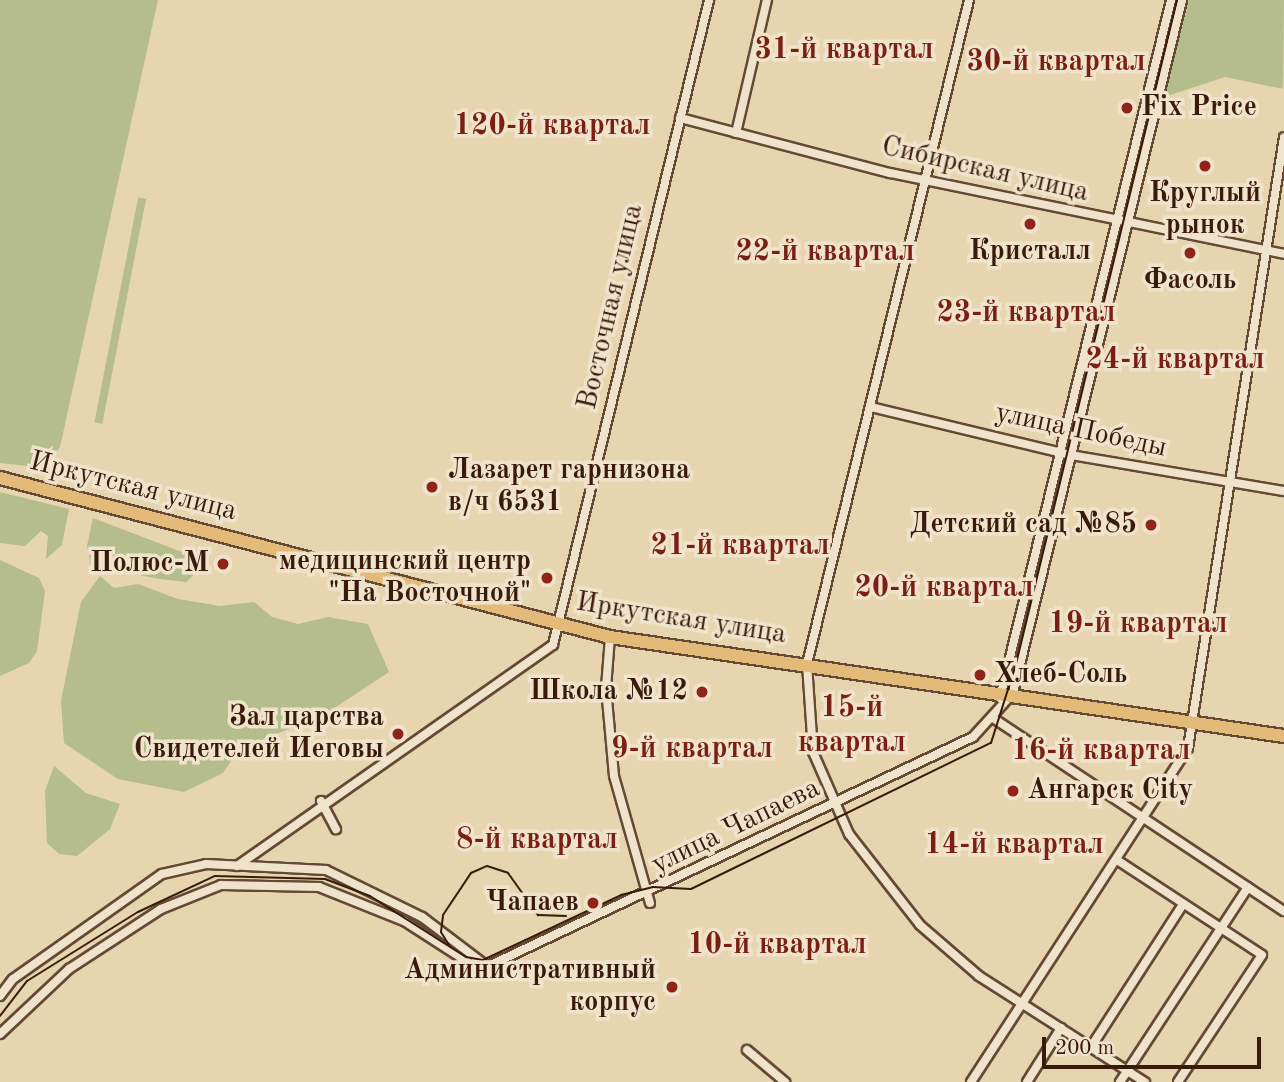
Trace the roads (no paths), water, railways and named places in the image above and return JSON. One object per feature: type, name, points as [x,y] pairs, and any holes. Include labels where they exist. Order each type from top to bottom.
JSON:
[{"type":"main road","name":"Иркутская улица","points":[[0,478],[610,637],[1007,692],[1284,736]]},
{"type":"street","name":"Восточная улица","points":[[237,866],[321,801],[538,660],[553,645],[709,0]]},
{"type":"street","points":[[736,133],[766,0]]},
{"type":"street","points":[[969,0],[928,182],[807,664],[813,752],[833,806],[877,877],[920,925],[979,976],[1145,1082]]},
{"type":"street","points":[[1007,692],[1061,453],[1171,0]]},
{"type":"street","points":[[1007,692],[1071,455],[1182,0]]},
{"type":"street","name":"Сибирская улица","points":[[680,118],[928,182],[1129,225],[1284,254]]},
{"type":"street","points":[[971,1082],[1144,820],[1188,748],[1195,722],[1284,137]]},
{"type":"street","name":"улица Победы","points":[[871,407],[1061,453],[1284,491]]},
{"type":"street","points":[[610,637],[606,688],[614,776],[648,899]]},
{"type":"street","name":"улица Чапаева","points":[[484,968],[648,899],[973,737],[993,718],[1007,692]]},
{"type":"street","points":[[993,718],[1284,911]]},
{"type":"street","points":[[321,801],[336,829]]},
{"type":"street","points":[[1117,860],[1262,954],[1178,1082]]},
{"type":"street","points":[[0,996],[13,979],[162,874],[237,866],[326,870],[361,884],[422,918],[484,968]]},
{"type":"street","points":[[0,1034],[69,969],[161,909],[221,885],[320,887],[404,921],[484,968]]},
{"type":"street","points":[[1120,1082],[1248,887]]},
{"type":"street","points":[[1091,1047],[1184,904]]},
{"type":"street","points":[[1027,1082],[1062,1028]]},
{"type":"street","points":[[747,1050],[785,1082]]},
{"type":"tram line","points":[[0,1016],[27,981],[138,912],[215,876],[325,879],[370,896],[466,957],[483,960],[621,895],[653,887],[691,889],[991,743],[1016,664],[1177,0]]},
{"type":"tram line","points":[[449,945],[441,932],[443,915],[471,873],[487,866],[508,873],[538,915],[566,916]]},
{"type":"place","name":"Fix Price","points":[[1127,108]]},
{"type":"place","name":"Круглый рынок","points":[[1205,166]]},
{"type":"place","name":"Кристалл","points":[[1030,224]]},
{"type":"place","name":"Фасоль","points":[[1190,253]]},
{"type":"place","name":"Лазарет гарнизона в/ч 6531","points":[[432,487]]},
{"type":"place","name":"Детский сад №85","points":[[1151,525]]},
{"type":"place","name":"Полюс-М","points":[[223,564]]},
{"type":"place","name":"медицинский центр \"На Восточной\"","points":[[547,578]]},
{"type":"place","name":"Хлеб-Соль","points":[[980,675]]},
{"type":"place","name":"Школа №12","points":[[702,692]]},
{"type":"place","name":"Зал царства Свидетелей Иеговы","points":[[398,734]]},
{"type":"place","name":"Ангарск City","points":[[1013,791]]},
{"type":"place","name":"Чапаев","points":[[593,903]]},
{"type":"place","name":"Административный корпус","points":[[672,987]]},
{"type":"district","name":"31-й квартал","points":[[844,50]]},
{"type":"district","name":"30-й квартал","points":[[1056,62]]},
{"type":"district","name":"120-й квартал","points":[[552,126]]},
{"type":"district","name":"22-й квартал","points":[[825,252]]},
{"type":"district","name":"23-й квартал","points":[[1026,313]]},
{"type":"district","name":"24-й квартал","points":[[1175,360]]},
{"type":"district","name":"21-й квартал","points":[[740,546]]},
{"type":"district","name":"20-й квартал","points":[[944,588]]},
{"type":"district","name":"19-й квартал","points":[[1138,624]]},
{"type":"district","name":"15-й квартал","points":[[852,725]]},
{"type":"district","name":"9-й квартал","points":[[692,749]]},
{"type":"district","name":"16-й квартал","points":[[1101,751]]},
{"type":"district","name":"8-й квартал","points":[[537,840]]},
{"type":"district","name":"14-й квартал","points":[[1014,845]]},
{"type":"district","name":"10-й квартал","points":[[777,945]]}]
